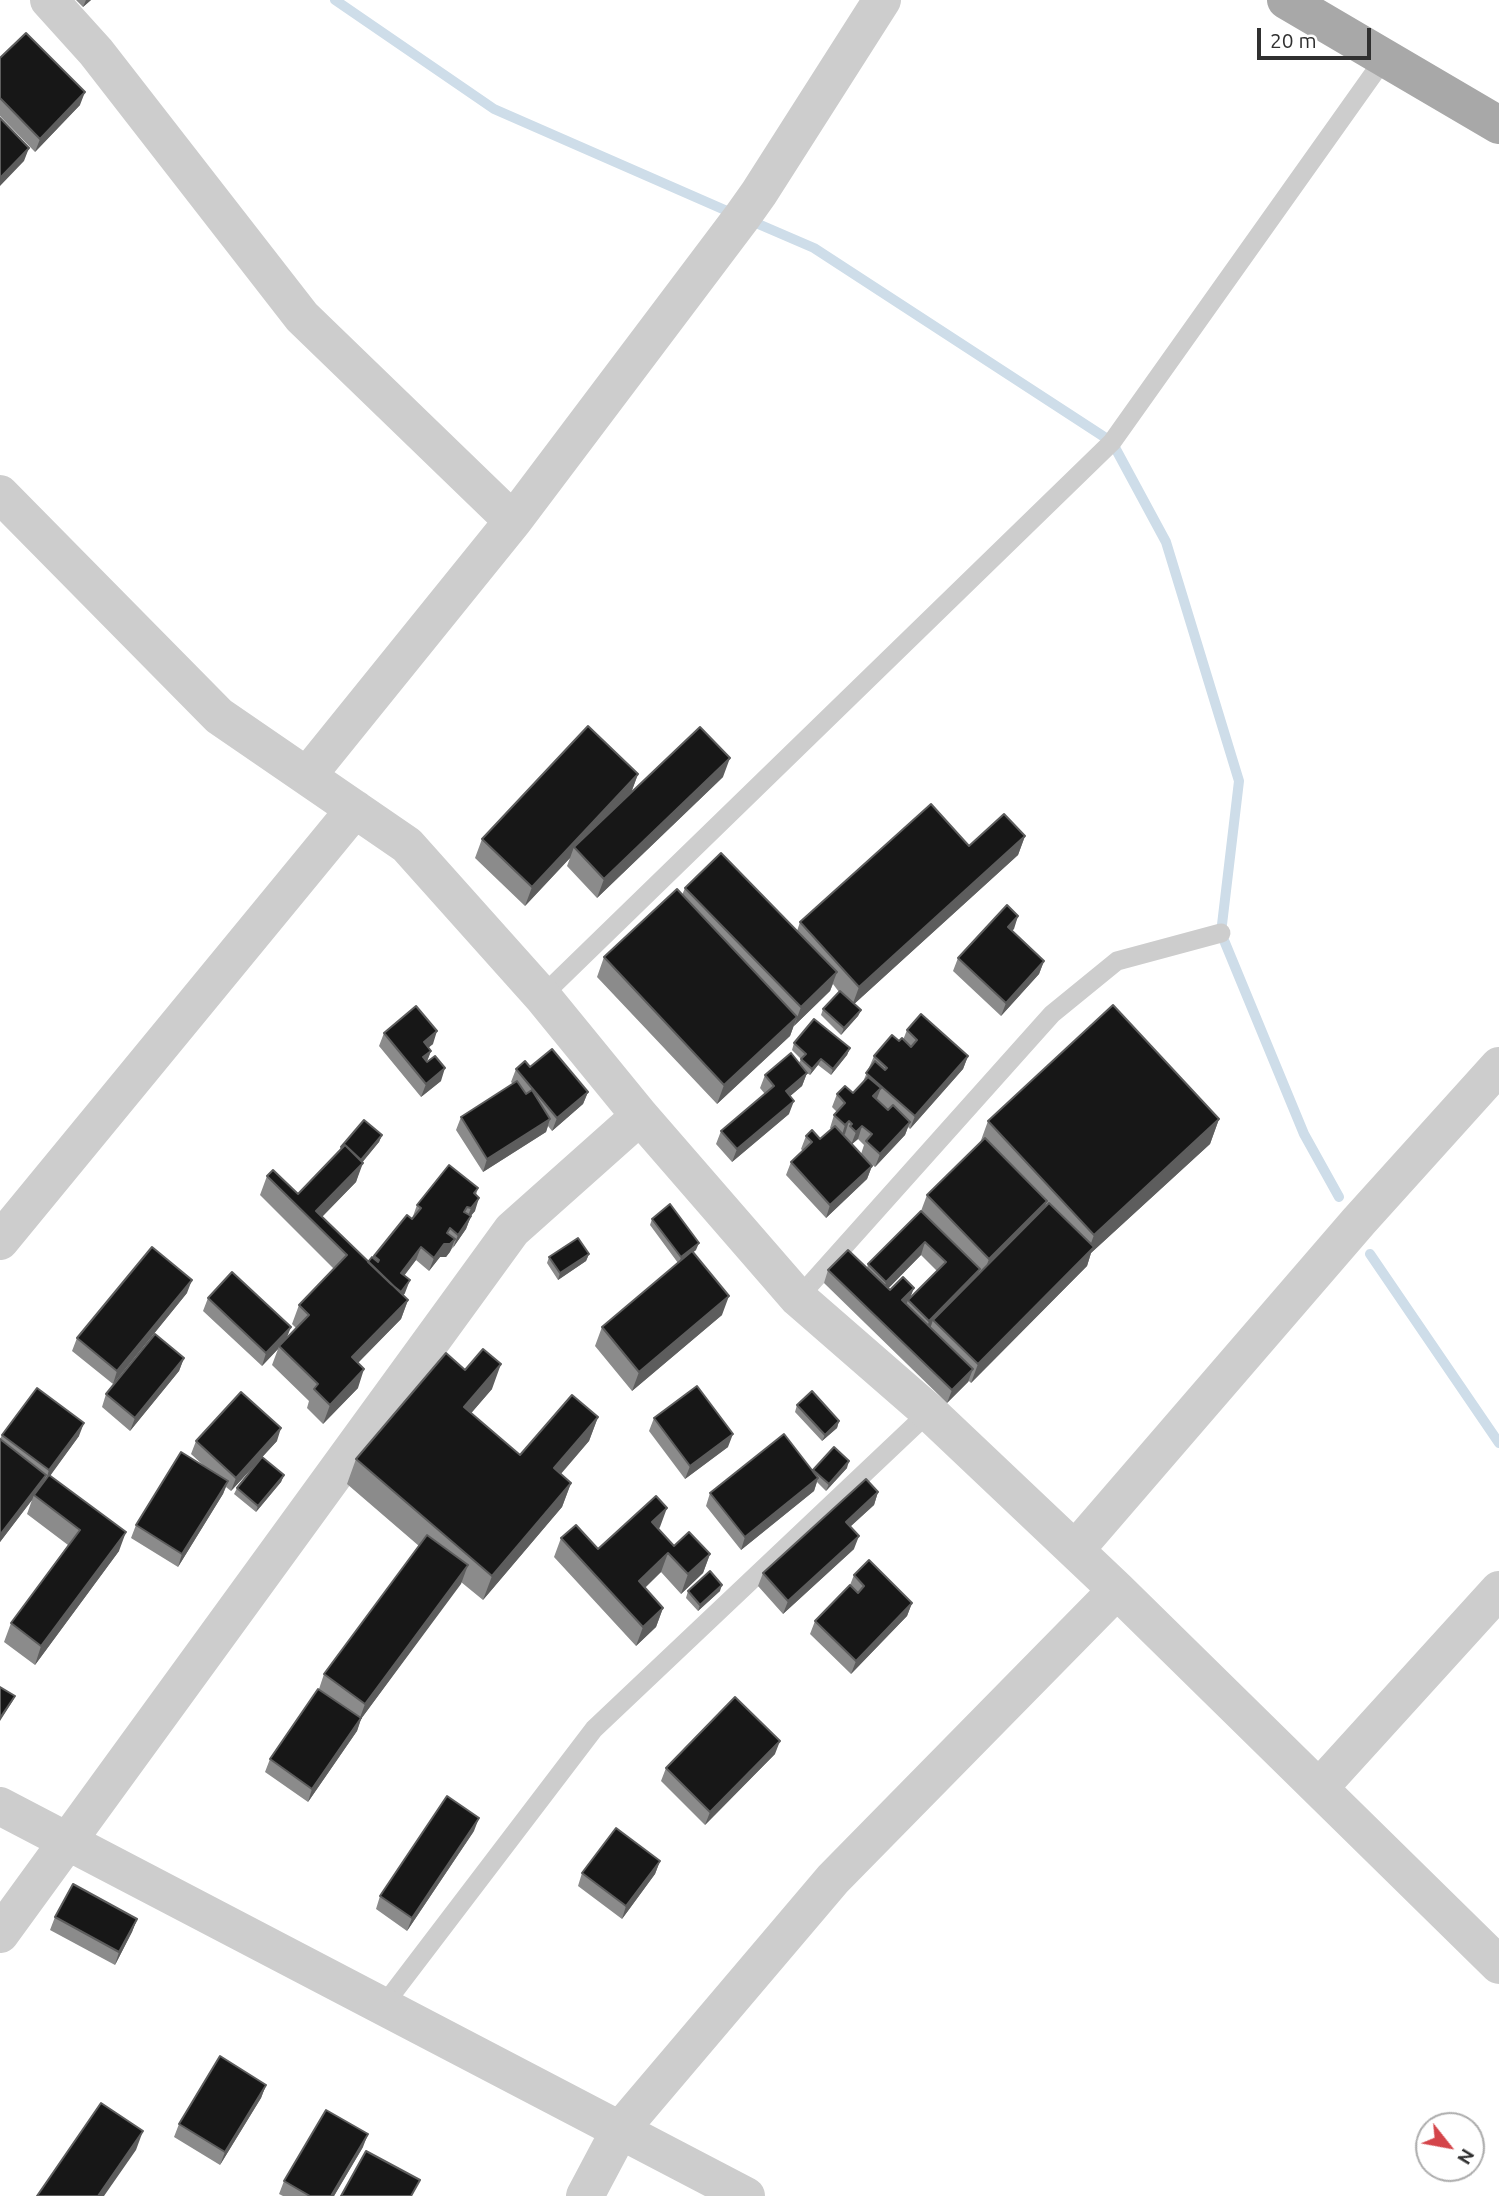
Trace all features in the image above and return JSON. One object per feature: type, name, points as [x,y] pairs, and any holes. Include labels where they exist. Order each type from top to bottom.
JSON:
[{"type":"main road","points":[[1286,0],[1499,125]]},
{"type":"street","points":[[49,0],[96,52],[302,317],[513,521]]},
{"type":"street","points":[[307,776],[513,521],[759,193],[882,0]]},
{"type":"street","points":[[0,494],[219,716],[407,845],[542,996],[640,1116],[799,1298],[929,1412],[1117,1590],[1499,1965]]},
{"type":"street","points":[[0,1241],[355,809]]},
{"type":"street","points":[[1075,1550],[1359,1220],[1499,1066]]},
{"type":"street","points":[[0,1934],[512,1230],[640,1116]]},
{"type":"street","points":[[585,2196],[620,2130],[833,1879],[1117,1590]]},
{"type":"street","points":[[1319,1788],[1499,1590]]},
{"type":"street","points":[[0,1806],[746,2196]]},
{"type":"lane","points":[[542,996],[1112,442],[1384,59]]},
{"type":"lane","points":[[799,1298],[1052,1014],[1117,961],[1221,933]]},
{"type":"lane","points":[[383,2006],[594,1729],[929,1412]]},
{"type":"building","points":[[26,33],[85,92],[40,139],[0,98],[0,58]]},
{"type":"building","points":[[0,118],[29,148],[0,178]]},
{"type":"building","points":[[588,726],[638,774],[532,887],[482,839]]},
{"type":"building","points":[[700,727],[730,758],[604,879],[574,847]]},
{"type":"building","points":[[931,804],[969,846],[1004,814],[1025,836],[859,987],[800,922]]},
{"type":"building","points":[[721,853],[837,972],[801,1007],[685,888]]},
{"type":"building","points":[[677,889],[797,1017],[724,1085],[604,957]]},
{"type":"building","points":[[1007,905],[1018,916],[1008,927],[1044,961],[1006,1003],[958,958]]},
{"type":"building","points":[[840,991],[861,1010],[844,1028],[823,1009]]},
{"type":"building","points":[[1113,1005],[1219,1119],[1094,1235],[988,1121]]},
{"type":"building","points":[[416,1006],[437,1031],[424,1042],[431,1051],[423,1057],[427,1062],[435,1056],[445,1068],[426,1084],[384,1033]]},
{"type":"building","points":[[921,1014],[968,1056],[915,1116],[866,1073],[875,1061],[885,1070],[887,1068],[874,1056],[892,1035],[899,1041],[902,1038],[911,1047],[917,1040],[907,1030]]},
{"type":"building","points":[[814,1019],[850,1048],[833,1069],[821,1059],[812,1069],[801,1059],[806,1054],[794,1043]]},
{"type":"building","points":[[552,1049],[588,1092],[557,1118],[516,1069],[525,1061],[530,1067]]},
{"type":"building","points":[[791,1053],[807,1073],[786,1091],[794,1101],[737,1149],[721,1131],[774,1086],[765,1075]]},
{"type":"building","points":[[868,1077],[881,1088],[873,1096],[888,1110],[893,1105],[910,1122],[880,1154],[866,1141],[872,1134],[862,1126],[856,1132],[849,1121],[845,1125],[834,1115],[845,1103],[837,1094],[845,1086],[853,1093]]},
{"type":"building","points":[[517,1081],[526,1094],[532,1090],[550,1119],[487,1159],[461,1117]]},
{"type":"building","points":[[364,1120],[382,1135],[361,1160],[345,1145],[341,1147]]},
{"type":"building","points":[[835,1126],[872,1166],[830,1205],[791,1162],[812,1142],[806,1136],[812,1130],[820,1139]]},
{"type":"building","points":[[985,1138],[1047,1201],[989,1259],[927,1195]]},
{"type":"building","points":[[345,1145],[363,1163],[316,1211],[408,1300],[352,1357],[364,1369],[330,1405],[314,1389],[318,1384],[279,1346],[309,1315],[299,1305],[347,1255],[267,1176],[273,1170],[298,1194]]},
{"type":"building","points":[[449,1165],[478,1188],[474,1193],[479,1198],[464,1212],[471,1216],[458,1235],[450,1228],[447,1233],[455,1239],[450,1244],[444,1244],[434,1258],[421,1247],[401,1273],[410,1280],[401,1292],[368,1262],[372,1257],[378,1262],[374,1256],[407,1215],[412,1219],[421,1208],[417,1205]]},
{"type":"building","points":[[1049,1203],[1094,1247],[978,1364],[933,1320]]},
{"type":"building","points":[[670,1204],[699,1243],[681,1257],[652,1219]]},
{"type":"building","points":[[921,1211],[980,1269],[929,1321],[908,1300],[946,1262],[925,1242],[886,1282],[868,1264]]},
{"type":"building","points":[[578,1238],[589,1254],[560,1273],[549,1257]]},
{"type":"building","points":[[152,1247],[192,1280],[117,1371],[77,1338]]},
{"type":"building","points":[[848,1250],[890,1290],[903,1277],[914,1288],[902,1300],[973,1369],[952,1390],[828,1270]]},
{"type":"building","points":[[692,1251],[729,1296],[639,1372],[602,1327]]},
{"type":"building","points":[[232,1272],[291,1327],[266,1353],[208,1298]]},
{"type":"building","points":[[155,1334],[184,1358],[135,1418],[106,1394]]},
{"type":"building","points":[[483,1349],[501,1364],[464,1407],[520,1455],[572,1395],[598,1417],[554,1468],[571,1483],[492,1576],[356,1459],[446,1353],[465,1370]]},
{"type":"building","points":[[697,1386],[733,1434],[690,1466],[654,1418]]},
{"type":"building","points":[[37,1388],[84,1423],[49,1470],[2,1435]]},
{"type":"building","points":[[812,1391],[839,1421],[825,1435],[797,1405]]},
{"type":"building","points":[[241,1392],[281,1428],[236,1478],[196,1441]]},
{"type":"building","points":[[784,1434],[818,1478],[745,1537],[710,1493]]},
{"type":"building","points":[[0,1439],[46,1475],[0,1535]]},
{"type":"building","points":[[834,1447],[849,1461],[829,1484],[813,1470]]},
{"type":"building","points":[[181,1452],[228,1481],[182,1554],[136,1525]]},
{"type":"building","points":[[262,1457],[284,1475],[258,1506],[237,1488]]},
{"type":"building","points":[[49,1475],[126,1532],[41,1646],[11,1623],[80,1530],[34,1495]]},
{"type":"building","points":[[866,1479],[878,1492],[846,1522],[859,1536],[788,1601],[763,1573]]},
{"type":"building","points":[[656,1496],[667,1508],[652,1522],[674,1546],[689,1532],[710,1554],[688,1574],[668,1553],[639,1581],[663,1608],[643,1627],[561,1538],[576,1525],[598,1549]]},
{"type":"building","points":[[427,1535],[468,1565],[365,1704],[324,1674]]},
{"type":"building","points":[[869,1560],[912,1603],[856,1661],[815,1621],[850,1585],[858,1593],[864,1586],[854,1575]]},
{"type":"building","points":[[710,1571],[722,1585],[700,1605],[688,1591]]},
{"type":"building","points":[[0,1687],[15,1696],[0,1718]]},
{"type":"building","points":[[318,1689],[361,1718],[312,1789],[270,1759]]},
{"type":"building","points":[[735,1697],[780,1741],[710,1812],[666,1768]]},
{"type":"building","points":[[447,1796],[479,1818],[412,1918],[380,1896]]},
{"type":"building","points":[[616,1828],[660,1861],[626,1906],[582,1873]]},
{"type":"building","points":[[73,1884],[137,1919],[119,1952],[55,1917]]},
{"type":"building","points":[[220,2056],[266,2085],[225,2152],[179,2124]]},
{"type":"building","points":[[101,2103],[143,2131],[98,2196],[37,2196]]},
{"type":"building","points":[[326,2110],[368,2134],[331,2196],[310,2196],[284,2181]]},
{"type":"building","points":[[366,2151],[420,2180],[411,2196],[341,2196]]},
{"type":"waterway","points":[[335,0],[494,109],[734,214]]},
{"type":"waterway","points":[[749,220],[814,248],[1112,442],[1166,542],[1239,781],[1221,933],[1304,1134],[1339,1197]]},
{"type":"waterway","points":[[1370,1254],[1499,1443]]}]
